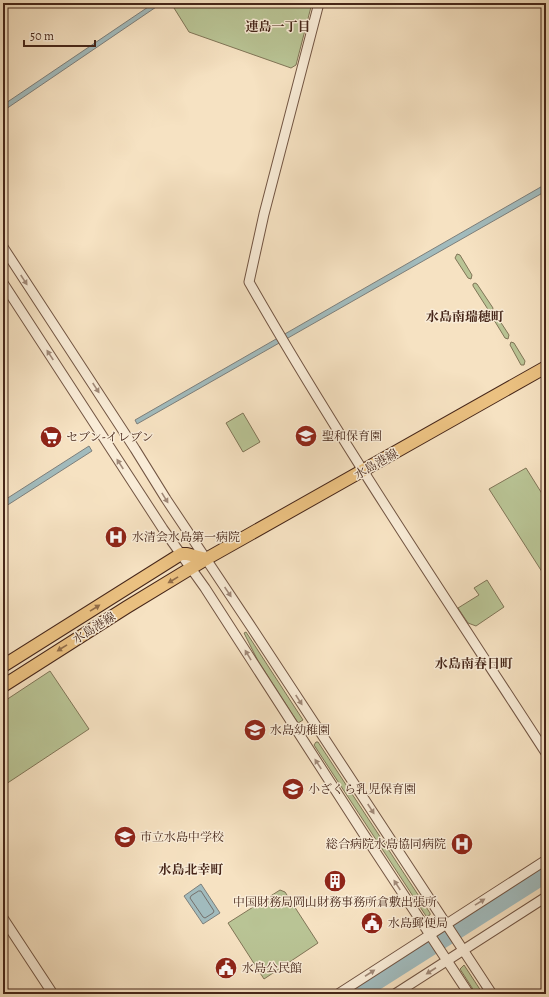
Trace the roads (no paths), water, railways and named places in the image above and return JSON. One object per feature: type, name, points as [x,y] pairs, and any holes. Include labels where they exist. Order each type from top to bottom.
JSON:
[{"type":"main road","name":"水島港線","points":[[3,686],[127,607],[206,559],[546,367]]},
{"type":"main road","name":"水島港線","points":[[3,666],[181,554]]},
{"type":"main road","points":[[181,554],[206,559]]},
{"type":"street","points":[[319,3],[264,214],[249,282],[363,471],[546,753]]},
{"type":"street","points":[[3,247],[166,499],[492,994]]},
{"type":"street","points":[[3,283],[181,554],[209,594],[431,938],[469,994]]},
{"type":"street","points":[[338,994],[431,938],[546,860]]},
{"type":"street","points":[[395,994],[546,897]]},
{"type":"street","points":[[3,918],[52,994]]},
{"type":"water","points":[[154,3],[162,3],[3,111],[3,105]]},
{"type":"water","points":[[546,184],[546,191],[137,424],[135,420]]},
{"type":"water","points":[[89,446],[92,451],[3,508],[3,501]]},
{"type":"water","points":[[201,884],[220,913],[203,924],[184,896]]},
{"type":"waterway","points":[[357,994],[546,874]]},
{"type":"waterway","points":[[368,994],[546,880]]},
{"type":"place","name":"聖和保育園","points":[[306,436]]},
{"type":"place","name":"セブン-イレブン","points":[[51,437]]},
{"type":"place","name":"水清会水島第一病院","points":[[116,537]]},
{"type":"place","name":"水島幼稚園","points":[[255,730]]},
{"type":"place","name":"小ざくら乳児保育園","points":[[293,789]]},
{"type":"place","name":"市立水島中学校","points":[[125,837]]},
{"type":"place","name":"総合病院水島協同病院","points":[[462,844]]},
{"type":"place","name":"中国財務局岡山財務事務所倉敷出張所","points":[[335,881]]},
{"type":"place","name":"水島郵便局","points":[[372,923]]},
{"type":"place","name":"水島公民館","points":[[226,968]]},
{"type":"district","name":"連島一丁目","points":[[278,26]]},
{"type":"district","name":"水島南瑞穂町","points":[[465,316]]},
{"type":"district","name":"水島南春日町","points":[[474,663]]},
{"type":"district","name":"水島北幸町","points":[[191,869]]}]
